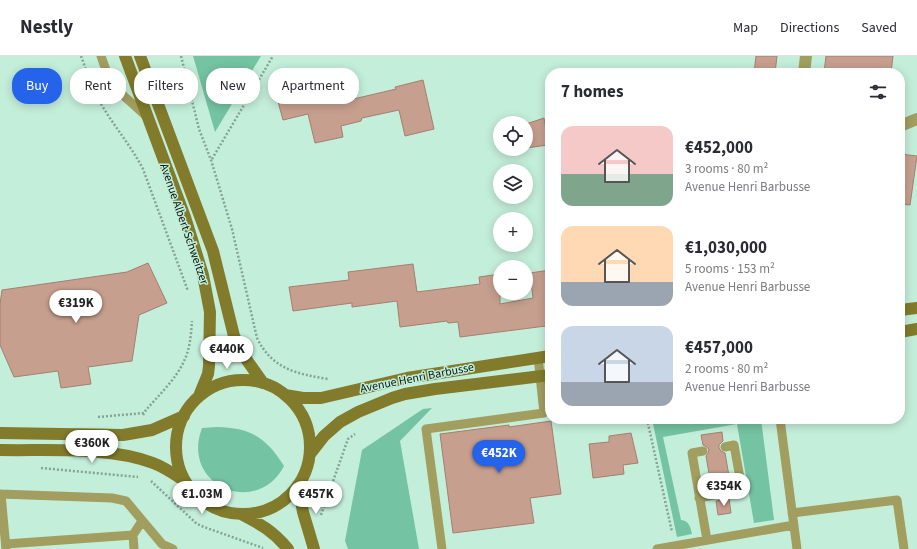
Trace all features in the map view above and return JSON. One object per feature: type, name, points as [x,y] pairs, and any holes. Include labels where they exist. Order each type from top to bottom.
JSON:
[{"type":"main road","name":"Avenue Albert Schweitzer","points":[[125,56],[189,230],[206,288],[210,312],[209,366],[208,374],[200,396]]},
{"type":"main road","name":"Avenue Albert Schweitzer","points":[[140,56],[213,251],[234,336],[246,361],[263,383]]},
{"type":"main road","points":[[905,309],[917,308]]},
{"type":"main road","points":[[905,331],[917,329]]},
{"type":"main road","name":"Avenue Henri Barbusse","points":[[285,395],[303,398],[321,398],[407,378],[544,356]]},
{"type":"main road","name":"Avenue Henri Barbusse","points":[[310,454],[324,436],[340,422],[358,412],[392,398],[435,388],[545,376]]},
{"type":"main road","points":[[240,514],[258,512],[270,508],[285,499],[298,486],[306,470],[310,454],[309,436],[304,418],[298,408],[285,395],[274,388],[263,383],[245,380],[232,381],[209,389],[191,405],[184,416],[177,433],[176,446],[178,464],[185,481],[196,496],[222,511],[240,514],[258,522],[273,532],[288,549]]},
{"type":"main road","points":[[0,433],[123,435],[152,430],[184,416]]},
{"type":"main road","points":[[0,450],[94,452],[114,454],[153,463],[185,481]]},
{"type":"main road","points":[[298,486],[302,512],[314,549]]},
{"type":"street","points":[[805,68],[806,56]]},
{"type":"street","points":[[905,124],[917,119]]},
{"type":"lane","points":[[101,56],[107,73],[115,88],[146,116]]},
{"type":"lane","points":[[442,549],[426,429],[544,413],[544,356]]},
{"type":"lane","points":[[781,424],[797,549]]},
{"type":"lane","points":[[699,498],[742,489],[734,445],[725,447]]},
{"type":"lane","points":[[703,451],[692,453],[707,540]]},
{"type":"lane","points":[[133,535],[6,546],[0,494],[112,498],[126,501],[162,544],[173,549]]},
{"type":"lane","points":[[792,512],[897,500],[904,549]]},
{"type":"lane","points":[[134,549],[133,535],[142,520]]},
{"type":"lane","points":[[657,549],[794,526]]},
{"type":"path","points":[[81,56],[91,84],[100,103],[136,156],[143,169],[189,295]]},
{"type":"path","points":[[181,56],[199,129],[211,160],[235,243],[257,338],[265,352],[272,360],[280,365],[299,374],[329,379]]},
{"type":"path","points":[[211,160],[273,56]]},
{"type":"path","points":[[144,413],[176,375],[184,363],[192,320]]},
{"type":"path","points":[[647,424],[675,546]]},
{"type":"path","points":[[320,518],[348,439]]},
{"type":"path","points":[[35,466],[140,477]]},
{"type":"path","points":[[147,478],[197,524],[265,549]]},
{"type":"green space","points":[[193,56],[261,56],[254,68],[206,68],[206,101],[198,73],[198,68],[196,68]]},
{"type":"green space","points":[[207,104],[232,104],[215,132]]},
{"type":"green space","points":[[432,408],[400,441],[419,549],[348,549],[345,541],[362,450],[423,409]]},
{"type":"green space","points":[[653,424],[737,424],[663,437],[681,520],[686,521],[689,524],[692,534],[677,537]]},
{"type":"green space","points":[[737,424],[762,424],[774,520],[754,523]]},
{"type":"green space","points":[[217,427],[239,429],[248,432],[264,441],[271,448],[284,466],[272,482],[257,490],[240,492],[225,488],[211,479],[202,466],[198,448],[202,428]]},
{"type":"building","points":[[756,56],[777,56],[776,68],[755,68]]},
{"type":"building","points":[[826,56],[893,56],[892,68],[825,68]]},
{"type":"building","points":[[423,80],[434,129],[405,136],[399,110],[362,118],[361,121],[341,126],[343,137],[315,143],[308,114],[283,120],[279,104],[359,104],[359,98],[396,89],[395,87]]},
{"type":"building","points":[[544,118],[545,125],[545,145],[533,147],[533,122]]},
{"type":"building","points":[[905,155],[917,156],[910,205],[905,204]]},
{"type":"building","points":[[148,263],[167,303],[139,315],[132,361],[88,367],[91,384],[61,388],[58,371],[14,377],[0,345],[0,304],[2,290],[127,272]]},
{"type":"building","points":[[413,264],[417,292],[480,284],[479,277],[493,275],[493,300],[500,300],[500,304],[522,300],[533,300],[533,273],[545,271],[545,326],[460,337],[458,322],[448,323],[447,321],[400,327],[397,301],[352,307],[352,303],[293,311],[289,287],[349,280],[348,272]]},
{"type":"building","points":[[545,422],[545,424],[551,424],[561,494],[530,498],[534,523],[453,533],[440,434],[509,425],[509,427]]},
{"type":"building","points":[[722,432],[723,441],[719,445],[719,448],[725,453],[729,476],[727,476],[728,486],[714,489],[712,479],[710,479],[706,456],[709,450],[703,445],[701,435]]},
{"type":"building","points":[[631,433],[638,463],[623,465],[624,474],[593,478],[589,444],[609,442],[609,436]]},
{"type":"building","points":[[729,498],[731,513],[718,515],[716,501]]}]
